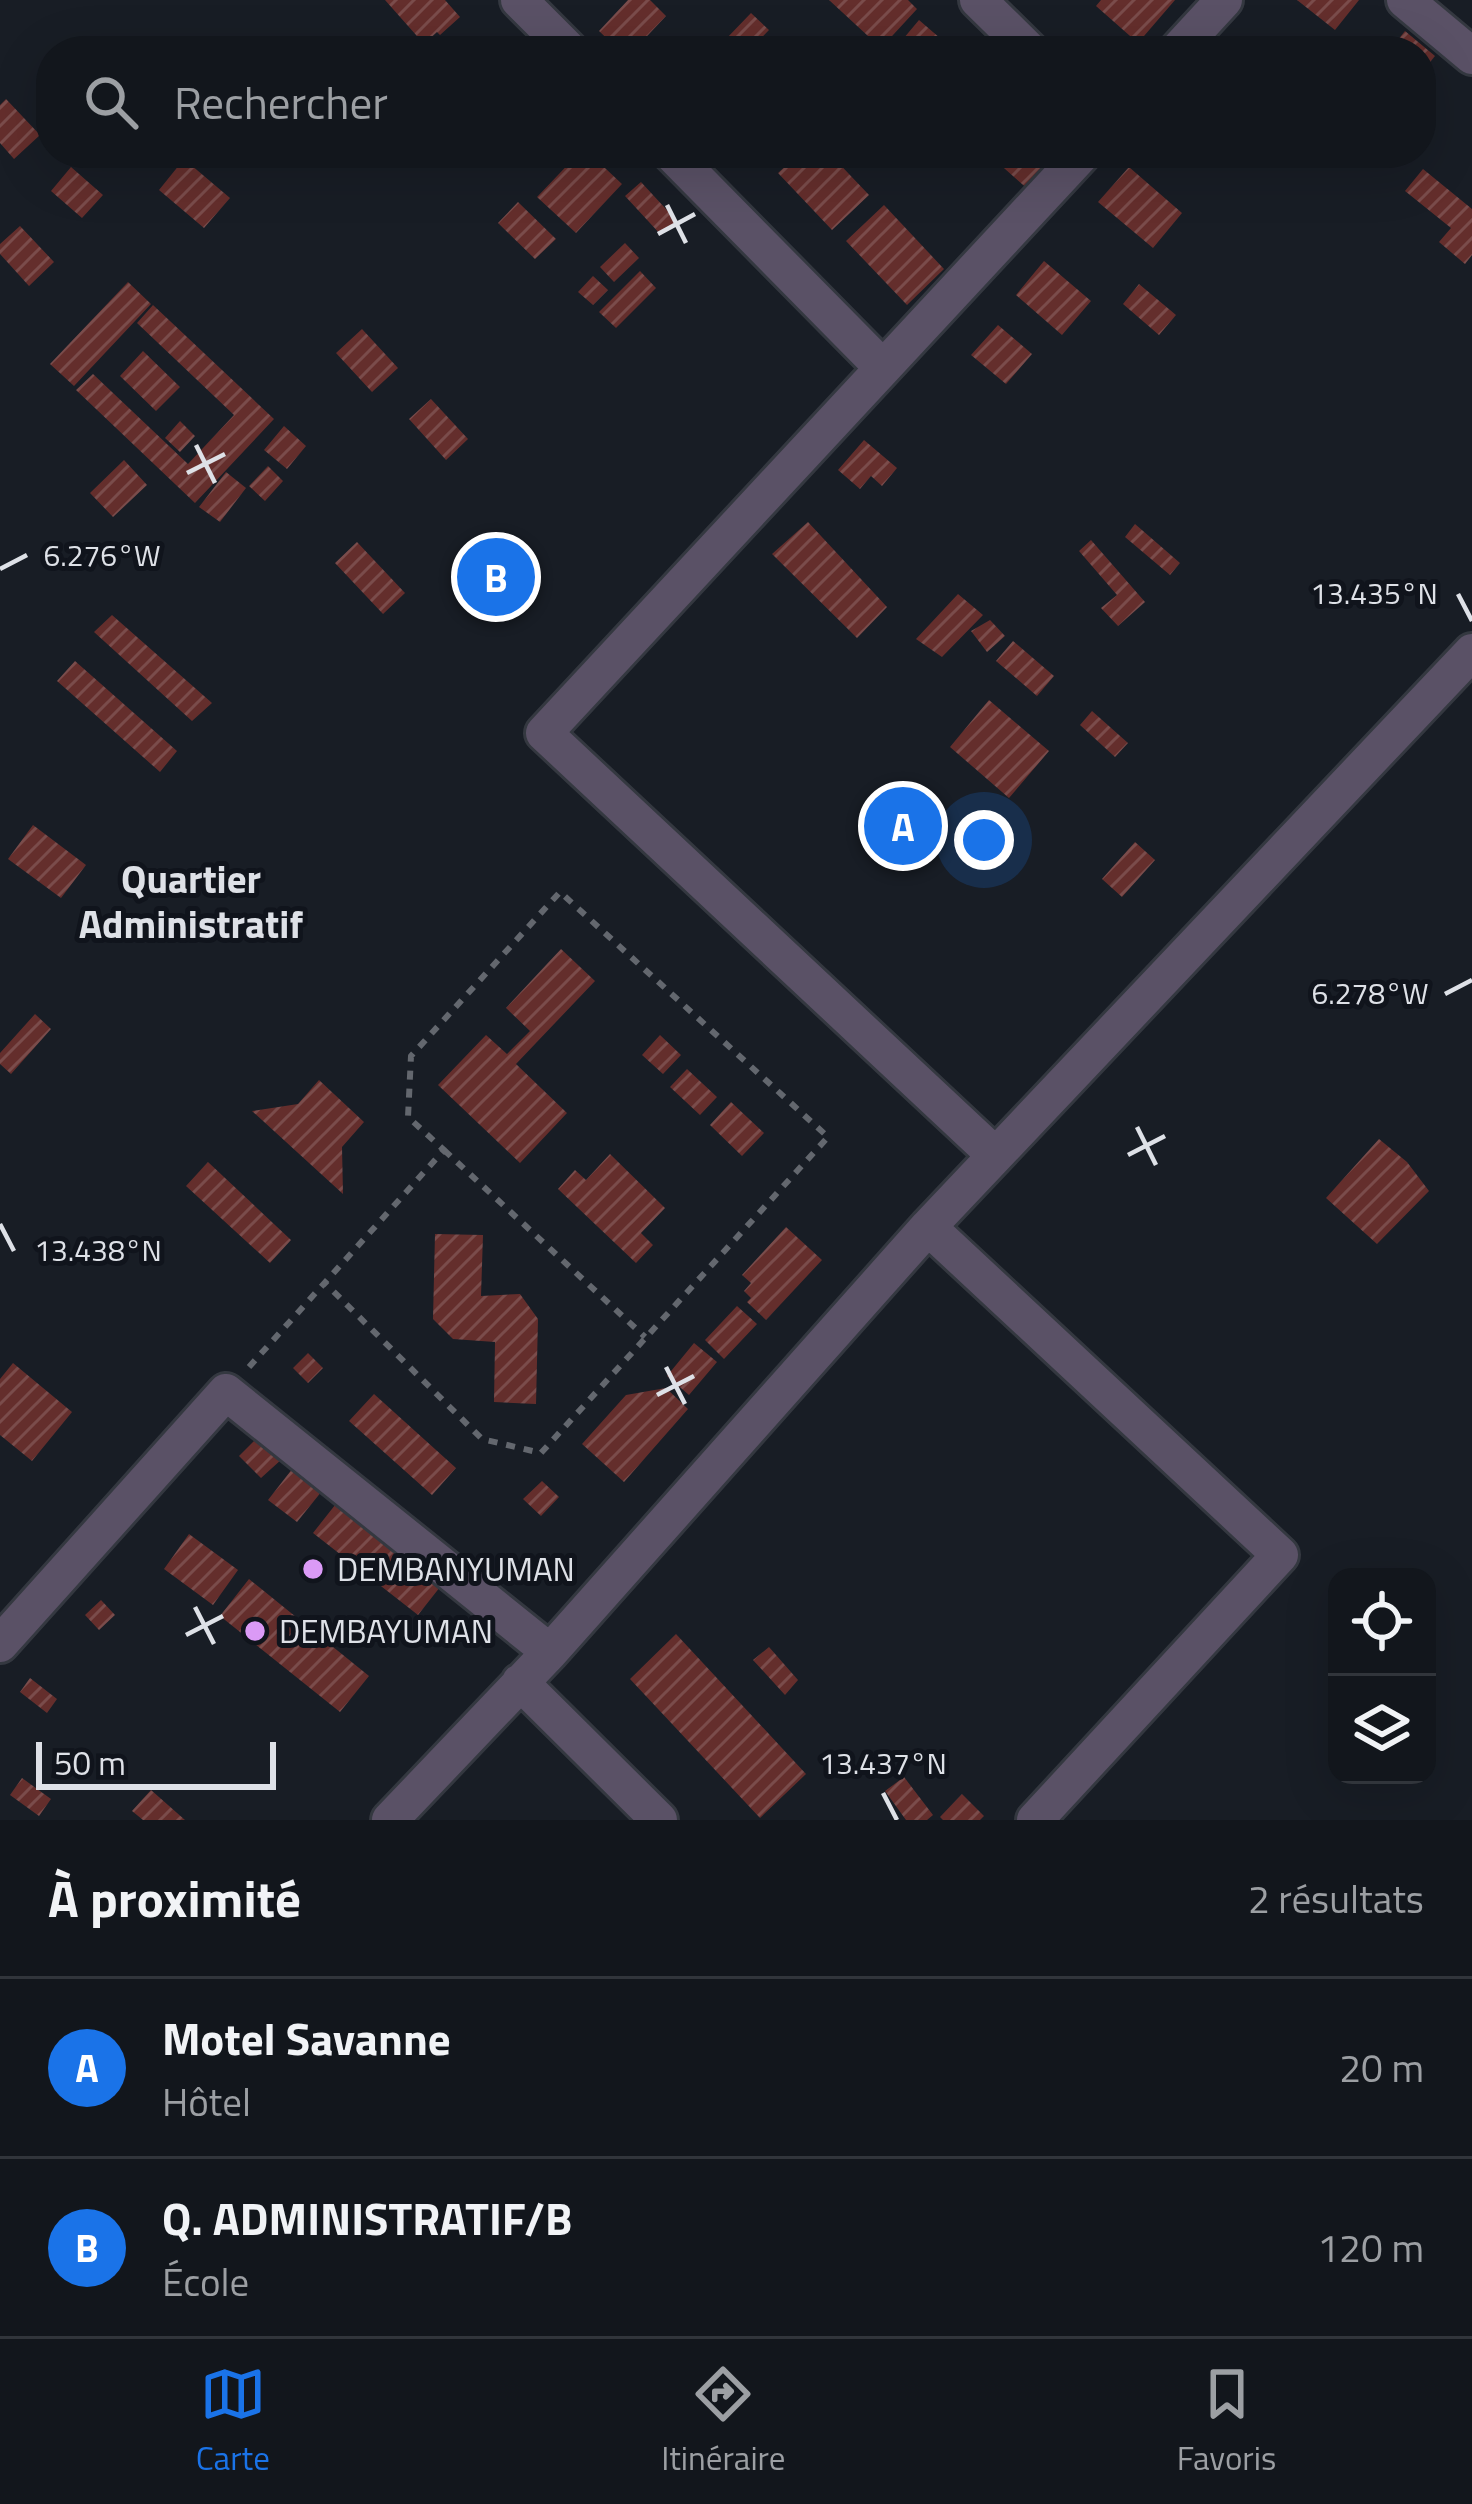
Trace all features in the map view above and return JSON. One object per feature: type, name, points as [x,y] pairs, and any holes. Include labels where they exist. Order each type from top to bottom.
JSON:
[{"type":"street","points":[[520,0],[555,36]]},
{"type":"street","points":[[977,0],[1014,36]]},
{"type":"street","points":[[1191,36],[1224,0]]},
{"type":"street","points":[[1406,0],[1472,56]]},
{"type":"street","points":[[685,168],[883,368]]},
{"type":"street","points":[[995,1155],[544,733],[1069,168]]},
{"type":"street","points":[[390,1820],[550,1652],[928,1226],[1472,652]]},
{"type":"street","points":[[928,1226],[1280,1555],[1036,1820]]},
{"type":"street","points":[[0,1643],[226,1392],[550,1652]]},
{"type":"street","points":[[520,1682],[658,1820]]},
{"type":"path","points":[[324,1282],[482,1439],[541,1453],[828,1137],[560,892],[411,1056],[408,1117],[646,1337]]},
{"type":"path","points":[[226,1392],[444,1150]]},
{"type":"building","points":[[385,0],[445,0],[460,17],[440,35],[417,36]]},
{"type":"building","points":[[628,0],[650,0],[666,16],[647,36],[604,36],[599,31]]},
{"type":"building","points":[[829,0],[908,0],[917,9],[892,36],[868,36]]},
{"type":"building","points":[[1101,0],[1175,0],[1144,36],[1130,36],[1096,6]]},
{"type":"building","points":[[1297,0],[1359,0],[1335,30]]},
{"type":"building","points":[[751,13],[769,30],[763,36],[729,36]]},
{"type":"building","points":[[919,20],[938,36],[906,36]]},
{"type":"building","points":[[6,99],[36,131],[36,139],[14,159],[0,143],[0,105]]},
{"type":"building","points":[[72,168],[103,195],[82,218],[51,191]]},
{"type":"building","points":[[177,168],[195,168],[230,198],[204,228],[159,190]]},
{"type":"building","points":[[565,168],[605,168],[622,184],[576,233],[537,197]]},
{"type":"building","points":[[784,168],[843,168],[869,195],[832,230],[778,173]]},
{"type":"building","points":[[1004,168],[1050,168],[1030,191]]},
{"type":"building","points":[[1130,168],[1182,213],[1153,248],[1098,202]]},
{"type":"building","points":[[1423,169],[1472,209],[1472,255],[1465,264],[1439,242],[1451,228],[1405,191]]},
{"type":"building","points":[[641,182],[677,221],[661,235],[625,196]]},
{"type":"building","points":[[518,202],[556,239],[535,259],[498,223]]},
{"type":"building","points":[[884,205],[944,269],[907,305],[846,241]]},
{"type":"building","points":[[20,226],[54,262],[29,286],[0,254],[0,244]]},
{"type":"building","points":[[625,243],[639,258],[614,282],[600,267]]},
{"type":"building","points":[[1044,261],[1091,301],[1062,335],[1016,295]]},
{"type":"building","points":[[640,271],[656,288],[616,328],[599,312]]},
{"type":"building","points":[[593,276],[608,290],[593,305],[578,292]]},
{"type":"building","points":[[128,282],[151,304],[74,386],[50,364]]},
{"type":"building","points":[[1139,284],[1176,315],[1159,335],[1123,304]]},
{"type":"building","points":[[153,305],[274,419],[195,503],[76,390],[93,374],[188,464],[234,415],[137,323]]},
{"type":"building","points":[[998,325],[1032,354],[1006,384],[971,355]]},
{"type":"building","points":[[362,329],[398,368],[372,392],[336,353]]},
{"type":"building","points":[[143,351],[180,387],[156,411],[120,376]]},
{"type":"building","points":[[431,399],[468,439],[446,460],[409,419]]},
{"type":"building","points":[[180,421],[195,436],[180,452],[165,438]]},
{"type":"building","points":[[284,426],[306,446],[287,469],[264,450]]},
{"type":"building","points":[[864,440],[897,468],[882,486],[871,476],[860,489],[838,470]]},
{"type":"building","points":[[124,460],[147,485],[113,517],[90,493]]},
{"type":"building","points":[[268,466],[283,481],[265,501],[249,486]]},
{"type":"building","points":[[226,472],[246,488],[220,522],[199,507]]},
{"type":"building","points":[[808,522],[887,607],[857,638],[772,554]]},
{"type":"building","points":[[1135,524],[1180,563],[1170,575],[1125,537]]},
{"type":"building","points":[[1091,540],[1145,602],[1118,626],[1101,608],[1117,595],[1079,551]]},
{"type":"building","points":[[357,542],[405,593],[383,614],[335,563]]},
{"type":"building","points":[[958,594],[983,615],[942,657],[916,639]]},
{"type":"building","points":[[112,615],[212,703],[192,721],[94,632]]},
{"type":"building","points":[[990,620],[1005,636],[987,652],[971,631]]},
{"type":"building","points":[[1013,641],[1054,676],[1037,696],[996,661]]},
{"type":"building","points":[[75,661],[177,751],[160,772],[57,681]]},
{"type":"building","points":[[989,700],[1049,751],[1009,798],[950,747]]},
{"type":"building","points":[[1092,711],[1128,743],[1115,757],[1080,725]]},
{"type":"building","points":[[33,825],[86,865],[61,898],[8,859]]},
{"type":"building","points":[[1135,842],[1155,860],[1122,897],[1102,879]]},
{"type":"building","points":[[561,949],[595,981],[516,1064],[567,1113],[520,1163],[438,1085],[486,1035],[507,1054],[530,1031],[506,1008]]},
{"type":"building","points":[[35,1014],[51,1029],[11,1074],[0,1064],[0,1053]]},
{"type":"building","points":[[660,1035],[681,1055],[663,1074],[642,1055]]},
{"type":"building","points":[[687,1069],[717,1097],[700,1115],[670,1087]]},
{"type":"building","points":[[319,1080],[364,1122],[342,1147],[343,1194],[252,1111],[298,1104]]},
{"type":"building","points":[[731,1102],[764,1133],[742,1156],[710,1125]]},
{"type":"building","points":[[1379,1139],[1407,1162],[1429,1191],[1377,1244],[1326,1198]]},
{"type":"building","points":[[610,1154],[665,1208],[641,1233],[653,1245],[636,1263],[558,1189],[575,1170],[586,1180]]},
{"type":"building","points":[[208,1162],[291,1240],[270,1263],[186,1186]]},
{"type":"building","points":[[786,1227],[822,1260],[766,1320],[747,1302],[751,1298],[744,1291],[751,1283],[742,1275]]},
{"type":"building","points":[[435,1234],[483,1235],[481,1296],[520,1294],[538,1319],[536,1404],[494,1402],[495,1342],[453,1339],[433,1319]]},
{"type":"building","points":[[737,1306],[757,1324],[724,1359],[705,1340]]},
{"type":"building","points":[[694,1343],[717,1362],[689,1395],[667,1376]]},
{"type":"building","points":[[308,1353],[323,1368],[308,1383],[293,1368]]},
{"type":"building","points":[[13,1363],[72,1412],[32,1461],[0,1435],[0,1379]]},
{"type":"building","points":[[666,1388],[688,1409],[624,1482],[582,1444],[626,1395]]},
{"type":"building","points":[[374,1394],[456,1468],[432,1495],[349,1421]]},
{"type":"building","points":[[259,1436],[282,1459],[261,1478],[239,1456]]},
{"type":"building","points":[[293,1468],[322,1491],[297,1522],[268,1500]]},
{"type":"building","points":[[542,1481],[559,1497],[541,1516],[523,1499]]},
{"type":"building","points":[[339,1500],[444,1582],[418,1615],[313,1533]]},
{"type":"building","points":[[189,1534],[238,1570],[213,1605],[164,1569]]},
{"type":"building","points":[[249,1579],[369,1676],[340,1712],[220,1616]]},
{"type":"building","points":[[101,1600],[115,1615],[99,1630],[85,1615]]},
{"type":"building","points":[[676,1634],[806,1774],[760,1818],[630,1679]]},
{"type":"building","points":[[769,1647],[798,1680],[785,1695],[753,1660]]},
{"type":"building","points":[[30,1678],[57,1699],[47,1713],[20,1692]]},
{"type":"building","points":[[904,1777],[933,1815],[927,1820],[906,1820],[885,1791]]},
{"type":"building","points":[[22,1778],[51,1799],[39,1816],[10,1795]]},
{"type":"building","points":[[151,1790],[185,1820],[143,1820],[132,1811]]},
{"type":"building","points":[[962,1794],[984,1816],[943,1820],[940,1817]]},
{"type":"place","name":"Q. ADMINISTRATIF/B","points":[[496,577]]},
{"type":"place","name":"Motel Savanne","points":[[903,826]]},
{"type":"place","name":"DEMBANYUMAN","points":[[313,1569]]},
{"type":"place","name":"DEMBAYUMAN","points":[[255,1631]]},
{"type":"district","name":"Quartier Administratif","points":[[191,902]]}]
